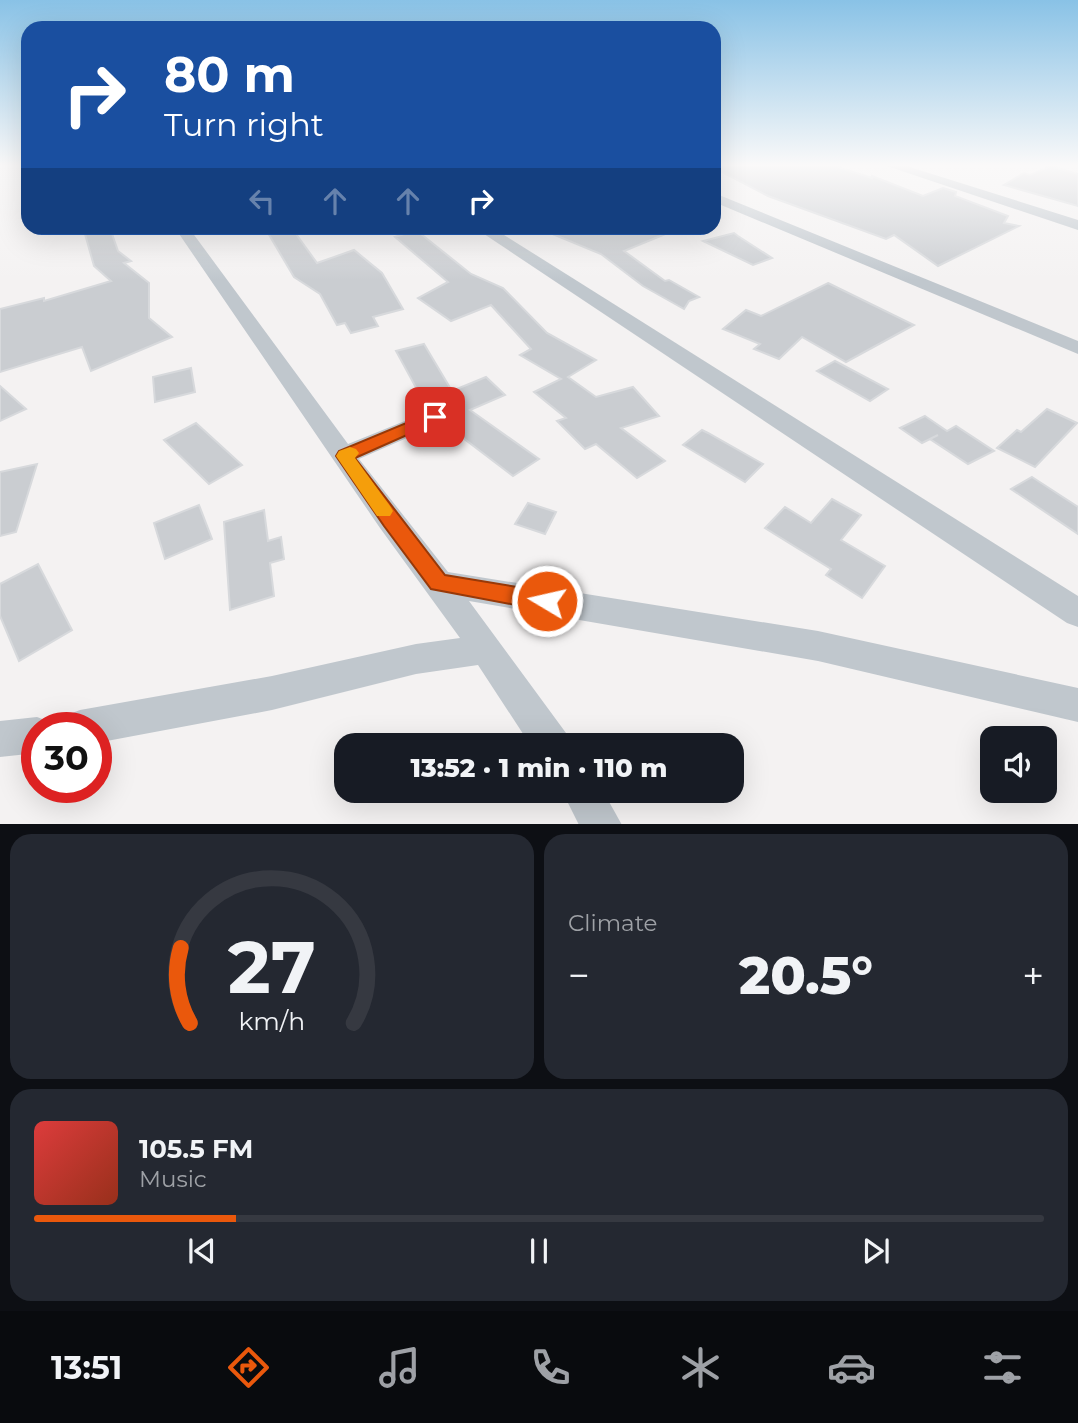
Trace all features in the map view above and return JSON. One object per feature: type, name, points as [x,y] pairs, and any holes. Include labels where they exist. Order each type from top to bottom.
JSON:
[{"type":"street","points":[[727,202],[1078,348]]},
{"type":"street","points":[[1007,202],[1078,225]]},
{"type":"street","points":[[187,235],[544,733]]},
{"type":"street","points":[[494,235],[1078,613]]},
{"type":"street","points":[[345,456],[435,417]]},
{"type":"street","points":[[439,583],[818,646],[1078,705]]},
{"type":"street","points":[[112,722],[272,693],[416,659],[486,649]]},
{"type":"street","points":[[0,739],[21,737]]},
{"type":"street","points":[[589,803],[602,824]]},
{"type":"building","points":[[786,202],[972,202],[1008,216],[1004,223],[1019,226],[938,266],[894,235],[886,239]]},
{"type":"building","points":[[734,233],[772,258],[753,265],[703,241]]},
{"type":"building","points":[[85,235],[112,235],[118,251],[131,261],[124,263],[149,283],[149,318],[172,337],[91,371],[82,347],[0,372],[0,309],[44,298],[44,301],[111,281],[94,266]]},
{"type":"building","points":[[269,235],[297,235],[317,263],[354,250],[382,273],[403,309],[373,317],[378,326],[351,333],[345,323],[337,325],[320,294],[294,277]]},
{"type":"building","points":[[422,235],[471,274],[503,288],[547,333],[596,360],[568,377],[596,397],[633,387],[659,416],[621,428],[665,461],[637,478],[596,444],[585,449],[557,421],[566,418],[534,392],[561,379],[520,355],[531,349],[491,305],[451,321],[418,298],[448,282],[395,237]]},
{"type":"building","points":[[555,235],[663,235],[624,251],[665,281],[669,280],[699,297],[689,301],[684,309],[643,286],[601,254]]},
{"type":"building","points":[[828,283],[914,325],[846,362],[802,337],[779,359],[754,349],[760,344],[723,329],[746,310],[761,316]]},
{"type":"building","points":[[424,344],[452,391],[486,377],[505,395],[470,410],[539,459],[513,476],[446,425],[448,416],[445,411],[431,408],[420,395],[396,351]]},
{"type":"building","points":[[835,361],[888,389],[870,401],[817,371]]},
{"type":"building","points":[[191,368],[195,392],[155,402],[153,377]]},
{"type":"building","points":[[0,386],[26,409],[0,421]]},
{"type":"building","points":[[1047,409],[1077,423],[1035,467],[997,448],[1017,430],[1021,432]]},
{"type":"building","points":[[925,416],[947,431],[956,426],[994,451],[968,464],[930,439],[922,443],[900,428]]},
{"type":"building","points":[[196,423],[242,465],[209,484],[164,440]]},
{"type":"building","points":[[702,430],[763,464],[745,482],[683,445]]},
{"type":"building","points":[[37,464],[16,532],[0,536],[0,472]]},
{"type":"building","points":[[1032,477],[1078,507],[1078,534],[1011,489]]},
{"type":"building","points":[[832,499],[861,515],[841,540],[885,566],[862,598],[826,575],[831,569],[765,528],[785,507],[811,523]]},
{"type":"building","points":[[528,503],[556,512],[545,534],[515,524]]},
{"type":"building","points":[[199,505],[212,539],[165,559],[154,523]]},
{"type":"building","points":[[264,510],[268,541],[281,537],[284,559],[270,563],[274,596],[230,610],[224,522]]},
{"type":"building","points":[[38,564],[72,630],[19,661],[0,616],[0,584]]},
{"type":"slow traffic","points":[[350,453],[345,456],[383,511]]},
{"type":"route","points":[[435,417],[345,456],[390,521],[439,583],[547,601]]}]
